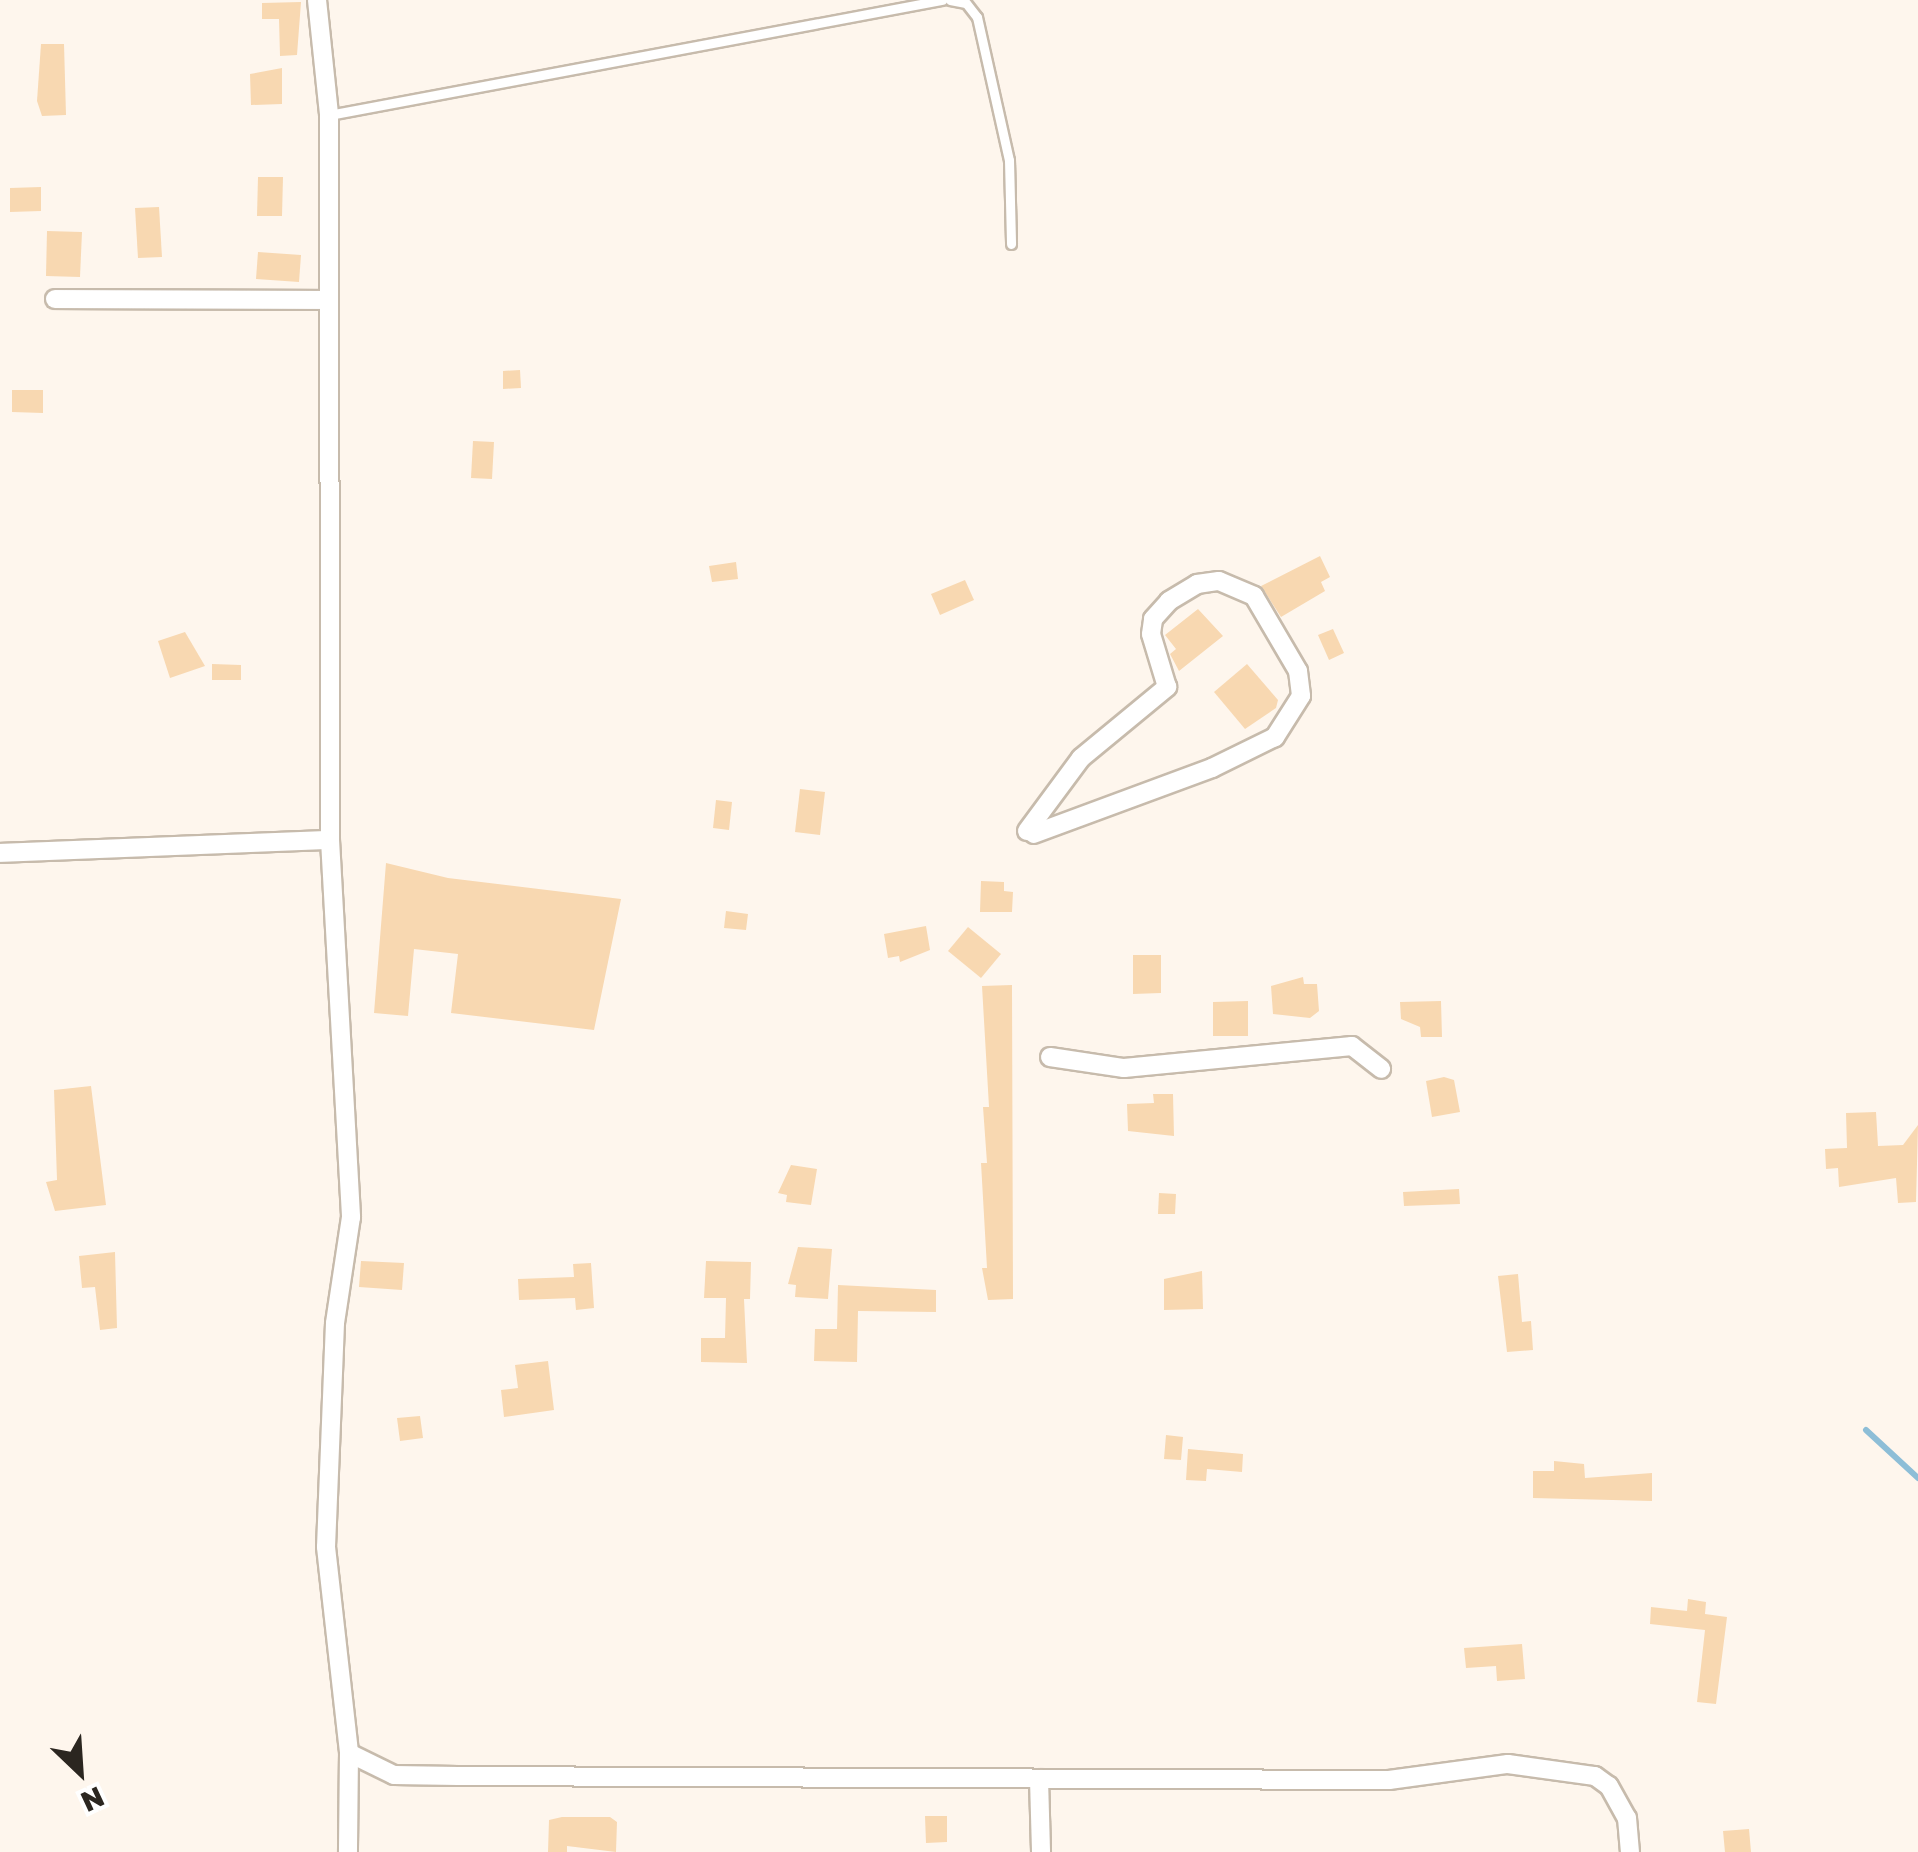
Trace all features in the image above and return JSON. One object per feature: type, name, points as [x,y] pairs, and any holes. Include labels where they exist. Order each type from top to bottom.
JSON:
[{"type":"street","points":[[317,0],[329,115],[330,840],[350,1217],[336,1324],[326,1547],[350,1753],[348,1852]]},
{"type":"street","points":[[55,299],[327,300]]},
{"type":"street","points":[[1218,581],[1254,596],[1298,672],[1301,696],[1274,737],[1212,768],[1030,832],[1081,758],[1167,687],[1151,634],[1153,618],[1197,584],[1218,581]]},
{"type":"street","points":[[0,853],[330,840]]},
{"type":"street","points":[[1050,1057],[1124,1068],[1352,1046],[1382,1068]]},
{"type":"street","points":[[350,1753],[394,1775],[1389,1780],[1508,1764],[1595,1776],[1621,1802],[1630,1852]]},
{"type":"street","points":[[1039,1779],[1042,1852]]},
{"type":"lane","points":[[329,115],[942,0]]},
{"type":"lane","points":[[950,0],[966,4],[977,17],[1011,177],[1010,244]]},
{"type":"building","points":[[301,2],[297,55],[280,56],[279,19],[262,19],[262,3]]},
{"type":"building","points":[[41,44],[64,44],[66,115],[42,116],[37,101]]},
{"type":"building","points":[[282,68],[282,104],[251,105],[250,74]]},
{"type":"building","points":[[258,177],[283,177],[282,216],[257,216]]},
{"type":"building","points":[[41,187],[41,211],[10,212],[10,188]]},
{"type":"building","points":[[159,207],[162,257],[138,258],[135,208]]},
{"type":"building","points":[[47,231],[82,232],[80,277],[46,276]]},
{"type":"building","points":[[258,252],[301,255],[299,282],[256,279]]},
{"type":"building","points":[[520,370],[521,388],[503,389],[503,371]]},
{"type":"building","points":[[12,390],[43,390],[43,413],[12,412]]},
{"type":"building","points":[[473,441],[494,442],[492,479],[471,478]]},
{"type":"building","points":[[1320,556],[1330,577],[1321,582],[1325,591],[1281,617],[1261,586]]},
{"type":"building","points":[[736,562],[738,579],[712,582],[709,566]]},
{"type":"building","points":[[965,580],[974,600],[940,615],[931,594]]},
{"type":"building","points":[[1198,609],[1223,636],[1179,671],[1170,654],[1176,649],[1165,635]]},
{"type":"building","points":[[1333,629],[1344,653],[1329,660],[1318,635]]},
{"type":"building","points":[[185,632],[205,666],[170,678],[158,641]]},
{"type":"building","points":[[212,664],[241,665],[241,680],[212,680]]},
{"type":"building","points":[[1247,664],[1278,700],[1276,708],[1245,729],[1214,692]]},
{"type":"building","points":[[800,789],[825,792],[820,835],[795,832]]},
{"type":"building","points":[[716,800],[732,802],[729,830],[713,828]]},
{"type":"building","points":[[386,863],[448,878],[621,899],[594,1030],[451,1013],[458,954],[414,949],[408,1016],[374,1013]]},
{"type":"building","points":[[981,881],[1004,882],[1004,891],[1013,892],[1012,912],[980,912]]},
{"type":"building","points":[[726,911],[748,914],[746,930],[724,928]]},
{"type":"building","points":[[926,926],[930,950],[900,962],[899,956],[888,958],[884,934]]},
{"type":"building","points":[[968,927],[1001,954],[981,978],[948,951]]},
{"type":"building","points":[[1133,955],[1161,955],[1161,993],[1133,994]]},
{"type":"building","points":[[1303,977],[1304,984],[1317,984],[1319,1011],[1310,1018],[1273,1014],[1271,986]]},
{"type":"building","points":[[1012,985],[1013,1299],[988,1300],[982,1268],[987,1268],[981,1163],[987,1163],[983,1107],[989,1107],[982,986]]},
{"type":"building","points":[[1248,1001],[1248,1036],[1213,1036],[1213,1002]]},
{"type":"building","points":[[1441,1001],[1442,1037],[1421,1037],[1420,1027],[1401,1019],[1400,1002]]},
{"type":"building","points":[[1444,1077],[1454,1080],[1460,1112],[1432,1117],[1426,1081]]},
{"type":"building","points":[[91,1086],[106,1205],[55,1211],[46,1182],[57,1180],[54,1090]]},
{"type":"building","points":[[1153,1094],[1173,1094],[1174,1136],[1128,1131],[1127,1104],[1154,1103]]},
{"type":"building","points":[[1876,1112],[1878,1146],[1903,1145],[1918,1125],[1916,1202],[1898,1203],[1896,1178],[1839,1187],[1838,1168],[1826,1169],[1825,1149],[1847,1148],[1846,1113]]},
{"type":"building","points":[[791,1165],[817,1169],[811,1205],[786,1202],[787,1195],[778,1193]]},
{"type":"building","points":[[1459,1189],[1460,1204],[1404,1206],[1403,1192]]},
{"type":"building","points":[[1159,1193],[1176,1194],[1175,1214],[1158,1214]]},
{"type":"building","points":[[798,1247],[832,1249],[828,1299],[795,1297],[796,1285],[788,1284]]},
{"type":"building","points":[[115,1252],[117,1328],[100,1330],[95,1287],[82,1288],[79,1256]]},
{"type":"building","points":[[361,1261],[404,1263],[402,1290],[359,1287]]},
{"type":"building","points":[[706,1261],[751,1262],[750,1299],[744,1299],[747,1363],[701,1362],[701,1338],[725,1338],[726,1298],[704,1298]]},
{"type":"building","points":[[591,1263],[594,1308],[576,1310],[575,1298],[519,1300],[518,1279],[574,1277],[573,1264]]},
{"type":"building","points":[[1202,1271],[1203,1309],[1164,1310],[1164,1279]]},
{"type":"building","points":[[1518,1274],[1522,1322],[1531,1321],[1533,1350],[1507,1352],[1498,1276]]},
{"type":"building","points":[[838,1285],[936,1290],[936,1312],[858,1311],[857,1362],[814,1361],[815,1329],[837,1329]]},
{"type":"building","points":[[548,1361],[554,1410],[504,1417],[501,1390],[518,1388],[515,1365]]},
{"type":"building","points":[[420,1416],[423,1438],[400,1441],[397,1418]]},
{"type":"building","points":[[1166,1435],[1183,1437],[1181,1460],[1164,1459]]},
{"type":"building","points":[[1188,1449],[1243,1454],[1242,1472],[1207,1469],[1206,1481],[1186,1480]]},
{"type":"building","points":[[1554,1461],[1584,1464],[1585,1478],[1652,1473],[1652,1501],[1533,1498],[1533,1471],[1554,1471]]},
{"type":"building","points":[[1688,1599],[1706,1602],[1705,1614],[1727,1617],[1716,1704],[1697,1702],[1705,1630],[1650,1624],[1651,1607],[1687,1611]]},
{"type":"building","points":[[1522,1644],[1525,1679],[1497,1681],[1496,1666],[1466,1668],[1464,1648]]},
{"type":"building","points":[[925,1816],[947,1816],[947,1842],[926,1843]]},
{"type":"building","points":[[610,1817],[617,1822],[616,1852],[567,1846],[567,1852],[548,1852],[549,1820]]},
{"type":"building","points":[[1749,1829],[1751,1852],[1725,1852],[1723,1831]]},
{"type":"waterway","points":[[1866,1430],[1918,1478]]}]
